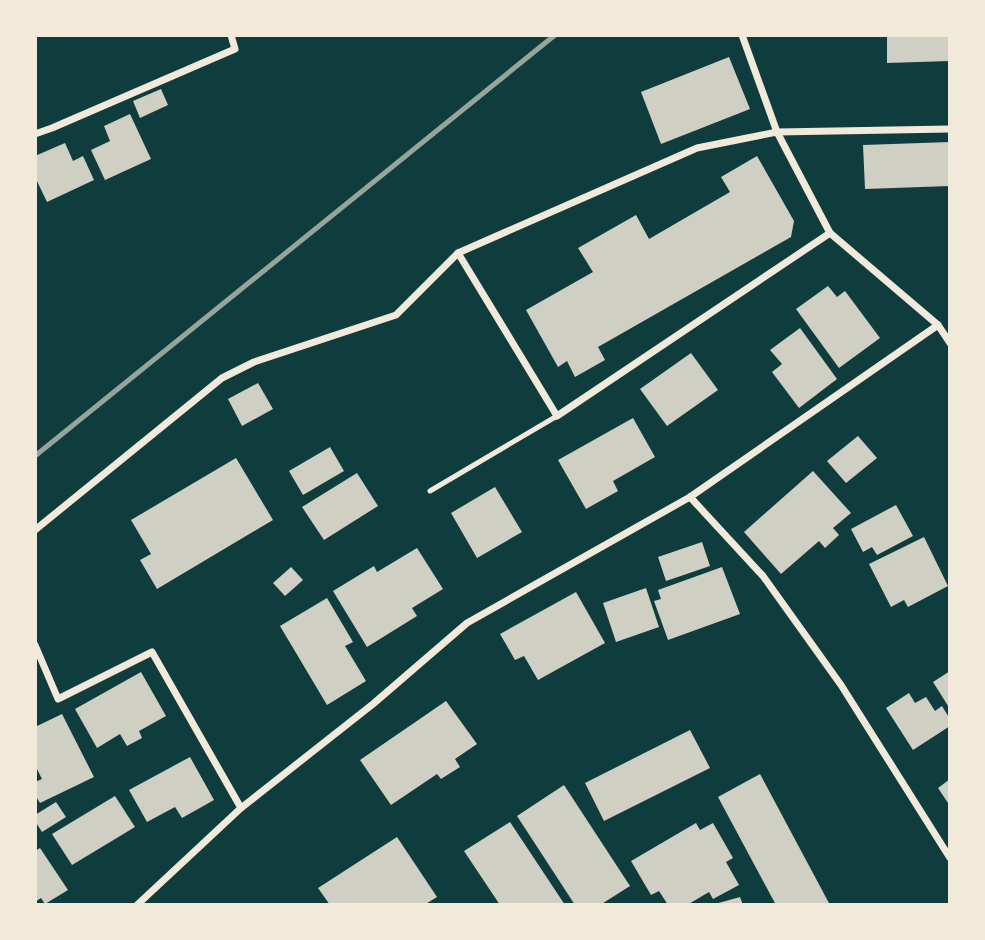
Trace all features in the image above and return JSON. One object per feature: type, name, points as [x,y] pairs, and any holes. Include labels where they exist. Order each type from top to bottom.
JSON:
[{"type":"street","points":[[35,134],[235,49],[231,35]]},
{"type":"street","points":[[742,35],[777,132],[830,233],[938,325],[950,343]]},
{"type":"street","points":[[35,530],[222,378],[254,362],[396,316],[458,253],[697,148],[777,132],[950,129]]},
{"type":"street","points":[[458,253],[557,416],[830,233]]},
{"type":"street","points":[[136,905],[241,808],[373,704],[467,624],[690,497],[938,325]]},
{"type":"street","points":[[690,497],[763,576],[841,685],[950,858]]},
{"type":"street","points":[[35,645],[58,699],[152,652],[241,808]]},
{"type":"lane","points":[[430,491],[557,416]]},
{"type":"building","points":[[887,35],[950,35],[950,61],[887,63]]},
{"type":"building","points":[[729,57],[750,109],[661,144],[641,92]]},
{"type":"building","points":[[161,89],[168,105],[140,118],[133,101]]},
{"type":"building","points":[[130,114],[151,159],[105,180],[91,150],[110,141],[104,126]]},
{"type":"building","points":[[950,142],[950,186],[865,189],[863,145]]},
{"type":"building","points":[[65,143],[73,161],[83,156],[94,180],[47,202],[35,177],[35,156]]},
{"type":"building","points":[[757,156],[794,221],[791,237],[598,347],[605,360],[575,377],[567,361],[558,367],[526,310],[593,272],[578,248],[636,215],[649,239],[730,192],[721,177]]},
{"type":"building","points":[[828,286],[837,297],[845,291],[880,338],[839,368],[796,309]]},
{"type":"building","points":[[800,328],[837,379],[799,408],[772,372],[782,364],[770,350]]},
{"type":"building","points":[[691,353],[718,390],[667,426],[640,389]]},
{"type":"building","points":[[258,383],[273,409],[242,426],[228,399]]},
{"type":"building","points":[[633,418],[655,457],[613,481],[618,491],[586,509],[558,460]]},
{"type":"building","points":[[858,436],[877,458],[846,483],[827,461]]},
{"type":"building","points":[[330,447],[344,471],[303,495],[289,471]]},
{"type":"building","points":[[236,458],[273,520],[157,589],[140,560],[151,554],[131,520]]},
{"type":"building","points":[[813,471],[851,513],[833,528],[839,535],[825,548],[819,541],[781,574],[744,532]]},
{"type":"building","points":[[357,473],[378,506],[324,540],[302,507]]},
{"type":"building","points":[[495,487],[522,532],[477,558],[451,513]]},
{"type":"building","points":[[896,505],[913,536],[877,555],[872,547],[863,552],[851,529]]},
{"type":"building","points":[[924,537],[948,586],[908,607],[904,600],[891,607],[869,564]]},
{"type":"building","points":[[702,542],[710,566],[666,581],[658,557]]},
{"type":"building","points":[[417,548],[443,589],[412,608],[417,616],[367,647],[333,591],[374,566],[377,572]]},
{"type":"building","points":[[291,567],[303,580],[285,596],[273,583]]},
{"type":"building","points":[[722,567],[740,614],[668,640],[654,601],[661,599],[658,590]]},
{"type":"building","points":[[646,588],[659,627],[616,642],[603,603]]},
{"type":"building","points":[[576,592],[605,643],[538,680],[524,656],[515,660],[500,634]]},
{"type":"building","points":[[327,598],[353,642],[345,646],[366,681],[327,705],[280,626]]},
{"type":"building","points":[[950,671],[950,709],[933,682]]},
{"type":"building","points":[[141,672],[166,716],[139,731],[142,738],[127,746],[120,734],[97,748],[75,709]]},
{"type":"building","points":[[909,693],[915,703],[926,697],[935,711],[942,706],[950,719],[950,726],[913,750],[886,708]]},
{"type":"building","points":[[446,701],[477,744],[455,759],[460,767],[441,779],[437,774],[391,805],[360,760]]},
{"type":"building","points":[[62,714],[94,777],[40,803],[35,795],[35,782],[42,779],[35,765],[35,727]]},
{"type":"building","points":[[690,730],[710,768],[604,821],[585,783]]},
{"type":"building","points":[[190,757],[214,800],[182,818],[175,807],[147,822],[129,790]]},
{"type":"building","points":[[760,774],[830,905],[776,905],[718,797]]},
{"type":"building","points":[[950,779],[950,806],[938,788]]},
{"type":"building","points":[[564,785],[630,886],[600,905],[575,905],[517,816]]},
{"type":"building","points":[[115,796],[135,827],[72,865],[52,834]]},
{"type":"building","points":[[56,802],[66,817],[42,832],[35,821],[35,815]]},
{"type":"building","points":[[510,822],[565,905],[500,905],[464,851]]},
{"type":"building","points":[[696,823],[700,830],[713,823],[733,858],[726,862],[739,885],[713,899],[709,892],[687,905],[668,905],[659,891],[651,895],[631,861]]},
{"type":"building","points":[[397,837],[437,897],[424,905],[330,905],[318,888]]},
{"type":"building","points":[[40,848],[68,890],[45,904],[41,898],[35,902],[35,851]]},
{"type":"building","points":[[740,897],[743,905],[715,905],[715,904]]},
{"type":"railway","points":[[35,456],[555,35]]}]
